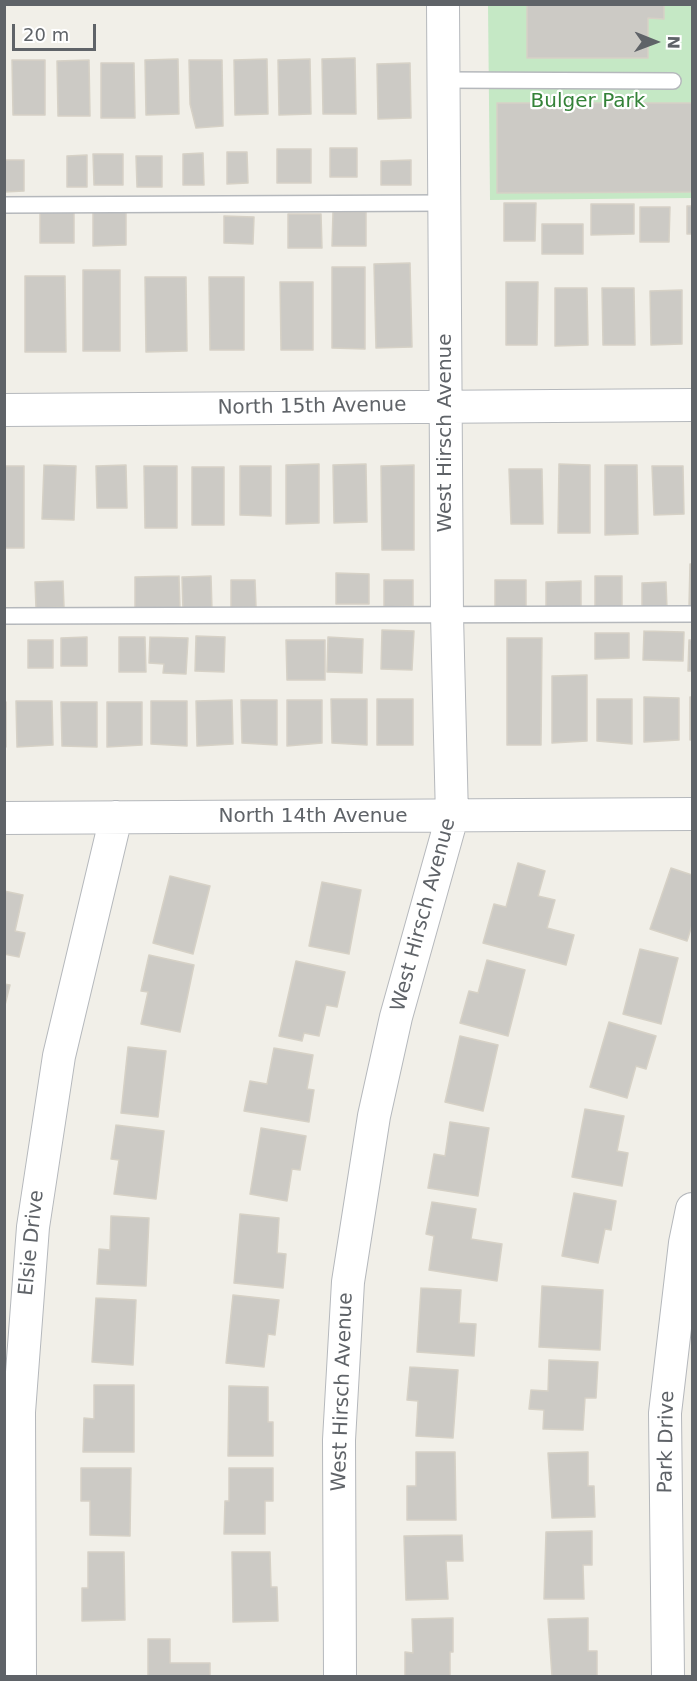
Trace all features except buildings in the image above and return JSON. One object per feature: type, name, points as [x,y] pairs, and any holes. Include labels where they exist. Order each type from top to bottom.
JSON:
[{"type":"street","name":"West Hirsch Avenue","points":[[340,1677],[339,1440],[348,1282],[374,1116],[393,1028],[452,817],[447,615],[443,4]]},
{"type":"street","name":"North 15th Avenue","points":[[4,410],[693,405]]},
{"type":"street","name":"North 14th Avenue","points":[[4,818],[693,814]]},
{"type":"street","name":"Elsie Drive","points":[[20,1677],[19,1412],[33,1227],[59,1056],[116,817]]},
{"type":"street","name":"Park Drive","points":[[668,1677],[665,1413],[685,1243],[693,1209]]},
{"type":"lane","points":[[444,81],[673,81]]},
{"type":"lane","points":[[4,205],[444,203]]},
{"type":"lane","points":[[4,616],[693,614]]},
{"type":"green space","name":"Bulger Park","points":[[488,5],[692,5],[692,198],[490,200]]}]
